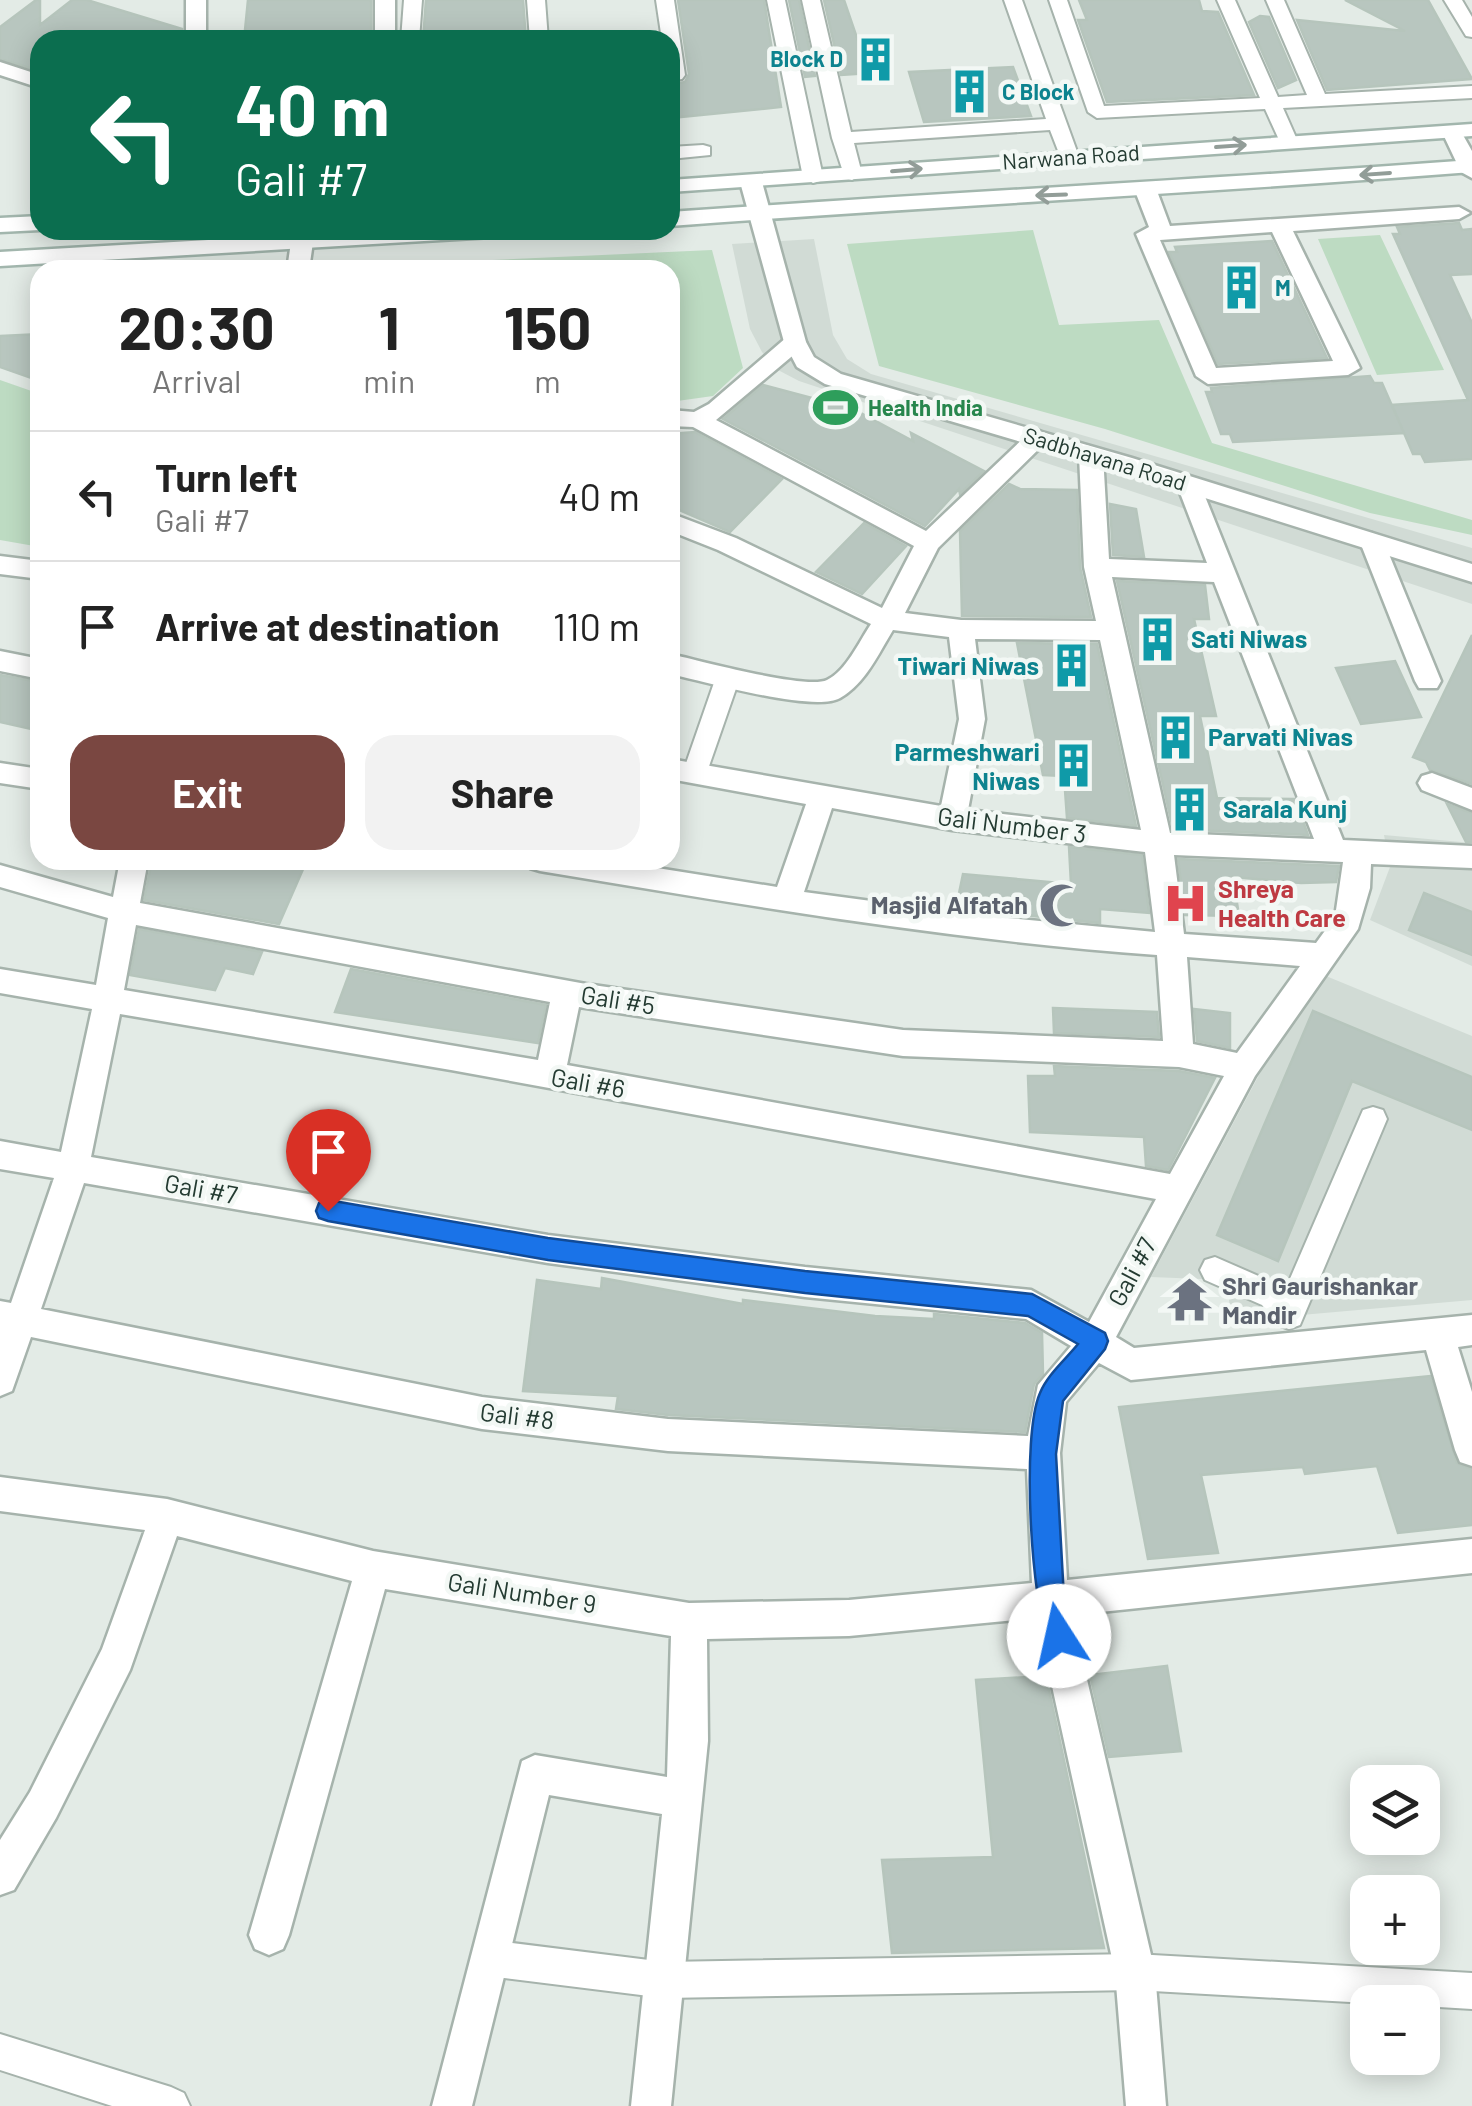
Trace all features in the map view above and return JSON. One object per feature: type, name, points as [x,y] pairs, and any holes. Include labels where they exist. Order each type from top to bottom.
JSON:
[{"type":"street","points":[[196,0],[196,30]]},
{"type":"street","points":[[385,0],[385,30]]},
{"type":"street","points":[[0,68],[30,78]]},
{"type":"street","points":[[1462,131],[1471,168]]},
{"type":"street","name":"Narwana Road","points":[[680,186],[1462,131]]},
{"type":"street","name":"Narwana Road","points":[[680,218],[1471,168]]},
{"type":"street","name":"Sadbhavana Road","points":[[752,182],[795,342],[805,362],[833,379],[1038,438],[1472,573]]},
{"type":"street","points":[[1146,191],[1162,232]]},
{"type":"street","points":[[1278,223],[1348,368],[1208,376],[1147,234],[1278,223],[1458,212]]},
{"type":"street","points":[[0,226],[30,224]]},
{"type":"street","points":[[0,260],[334,240]]},
{"type":"street","points":[[299,260],[302,242]]},
{"type":"street","points":[[698,420],[717,410],[795,342]]},
{"type":"street","points":[[680,419],[698,420],[928,543]]},
{"type":"street","points":[[680,666],[799,692],[830,692],[849,677],[902,597],[928,543],[1038,438]]},
{"type":"street","points":[[1090,455],[1096,567],[1158,843],[1171,943],[1179,1054]]},
{"type":"street","points":[[1189,485],[1222,573],[1346,852]]},
{"type":"street","points":[[680,526],[727,544],[884,620],[961,628],[1110,631]]},
{"type":"street","points":[[1372,542],[1428,682]]},
{"type":"street","points":[[0,566],[30,569]]},
{"type":"street","points":[[1096,567],[1222,573]]},
{"type":"street","points":[[952,818],[972,719],[961,628]]},
{"type":"street","points":[[0,661],[30,667]]},
{"type":"street","name":"Gali Number 3","points":[[683,770],[952,818],[1158,843],[1472,857]]},
{"type":"street","points":[[0,773],[30,778]]},
{"type":"street","points":[[1432,783],[1472,799]]},
{"type":"street","points":[[787,901],[823,794]]},
{"type":"street","name":"Gali #7","points":[[0,1155],[548,1249],[805,1282],[1032,1305],[1096,1341],[1244,1067],[1348,920],[1346,852]]},
{"type":"street","points":[[0,1380],[10,1318],[73,1167],[102,1045],[107,997],[132,870]]},
{"type":"street","points":[[600,870],[975,927],[1324,956]]},
{"type":"street","name":"Gali #5","points":[[0,876],[123,911],[566,992],[903,1043],[1179,1054],[1244,1067]]},
{"type":"street","name":"Gali #6","points":[[0,982],[107,997],[1176,1189]]},
{"type":"street","points":[[550,1076],[566,992]]},
{"type":"street","name":"Gali #8","points":[[10,1318],[482,1413],[668,1435],[1043,1454]]},
{"type":"street","points":[[1146,2106],[1134,1972],[1050,1598],[1043,1454],[1050,1396],[1096,1341],[1132,1364],[1294,1330],[1472,1330]]},
{"type":"street","points":[[1438,1333],[1472,1450]]},
{"type":"street","name":"Gali Number 9","points":[[0,1494],[167,1516],[373,1569],[689,1621],[849,1618],[1282,1578],[1472,1556]]},
{"type":"street","points":[[0,1876],[43,1805],[118,1657],[167,1516]]},
{"type":"street","points":[[270,1935],[373,1569]]},
{"type":"street","points":[[651,2106],[689,1742],[689,1621]]},
{"type":"street","points":[[452,2106],[535,1774],[684,1799]]},
{"type":"lane","points":[[411,30],[414,0]]},
{"type":"lane","points":[[536,0],[538,30]]},
{"type":"lane","points":[[665,0],[669,30]]},
{"type":"lane","points":[[776,0],[813,177]]},
{"type":"lane","points":[[811,0],[852,174]]},
{"type":"lane","points":[[1014,0],[1069,157]]},
{"type":"lane","points":[[1058,0],[1097,112],[1472,92]]},
{"type":"lane","points":[[1226,0],[1288,142]]},
{"type":"lane","points":[[1276,0],[1318,100]]},
{"type":"lane","points":[[1453,0],[1472,32]]},
{"type":"lane","points":[[841,138],[1057,124]]},
{"type":"lane","points":[[680,153],[703,152]]},
{"type":"lane","points":[[683,770],[728,677]]},
{"type":"lane","points":[[1294,1330],[1373,1119]]},
{"type":"lane","points":[[1215,1270],[1273,1294],[1294,1330]]},
{"type":"lane","points":[[489,1958],[665,1980],[1134,1972],[1472,1991]]},
{"type":"lane","points":[[0,2052],[171,2106]]},
{"type":"shaded area","points":[[814,239],[833,335],[847,359],[871,374],[1472,548],[1472,604],[799,381],[778,370],[762,352],[750,329],[732,244]]},
{"type":"shaded area","points":[[1384,835],[1472,843],[1472,966],[1370,920],[1390,867]]},
{"type":"shaded area","points":[[1326,976],[1472,1036],[1472,1300],[1232,1321],[1226,1280],[1151,1277],[1274,1047]]},
{"type":"green space","points":[[1033,230],[1059,325],[1159,320],[1212,443],[1472,520],[1472,535],[1370,513],[1105,429],[879,366],[847,244]]},
{"type":"green space","points":[[1380,235],[1444,370],[1377,375],[1318,239]]},
{"type":"green space","points":[[712,250],[743,368],[713,396],[680,401],[680,260],[492,260]]},
{"type":"green space","points":[[0,380],[30,390],[30,545],[0,540]]},
{"type":"building","points":[[36,0],[40,0],[40,25],[72,0],[87,0],[182,30],[30,30],[30,68],[0,59],[0,27]]},
{"type":"building","points":[[248,0],[371,0],[371,30],[245,30]]},
{"type":"building","points":[[426,0],[523,0],[525,30],[424,30]]},
{"type":"building","points":[[678,0],[764,0],[781,107],[680,117],[680,83],[689,74]]},
{"type":"building","points":[[789,0],[799,0],[815,76],[805,77]]},
{"type":"building","points":[[824,0],[844,0],[869,73],[841,75]]},
{"type":"building","points":[[1079,0],[1199,0],[1202,11],[1218,12],[1254,95],[1107,102],[1078,20],[1087,20]]},
{"type":"building","points":[[1345,0],[1428,0],[1472,79],[1327,90],[1297,20],[1405,31]]},
{"type":"building","points":[[1260,16],[1269,17],[1296,80],[1278,88],[1249,22]]},
{"type":"building","name":"C Block","points":[[1013,67],[1031,116],[924,122],[909,72]]},
{"type":"building","points":[[1459,223],[1462,230],[1472,229],[1472,274],[1450,275],[1472,323],[1472,459],[1425,462],[1421,454],[1413,454],[1392,405],[1468,400],[1393,234],[1400,234],[1397,227]]},
{"type":"building","name":"M","points":[[1272,241],[1327,358],[1218,364],[1169,252],[1177,252],[1175,247]]},
{"type":"building","points":[[30,334],[30,378],[0,367],[0,336]]},
{"type":"building","points":[[1370,376],[1374,383],[1382,383],[1404,433],[1233,442],[1230,434],[1221,434],[1206,392],[1212,392],[1211,388]]},
{"type":"building","points":[[763,385],[853,409],[913,441],[911,433],[984,471],[960,494],[959,489],[925,526],[723,419]]},
{"type":"building","points":[[695,432],[782,479],[730,532],[680,510],[680,433]]},
{"type":"building","points":[[1009,484],[1020,489],[1077,490],[1080,567],[1091,617],[962,616],[960,531]]},
{"type":"building","points":[[1110,504],[1136,509],[1144,557],[1113,555]]},
{"type":"building","points":[[864,523],[906,546],[862,594],[816,572]]},
{"type":"building","points":[[1117,581],[1205,585],[1209,619],[1194,619],[1216,716],[1200,716],[1217,798],[1295,799],[1308,835],[1173,829]]},
{"type":"building","points":[[1472,635],[1472,784],[1430,770],[1426,762],[1413,757]]},
{"type":"building","points":[[1017,643],[1097,644],[1136,826],[1067,818],[1064,776],[1043,775]]},
{"type":"building","points":[[1395,661],[1421,717],[1361,724],[1336,668]]},
{"type":"building","points":[[0,675],[30,680],[30,729],[0,722]]},
{"type":"building","points":[[1447,804],[1472,813],[1472,842],[1466,842]]},
{"type":"building","points":[[1069,847],[1142,855],[1149,913],[1100,909],[1100,923],[956,908],[963,874],[1071,884]]},
{"type":"building","points":[[1178,859],[1339,866],[1336,882],[1233,877],[1239,916],[1185,915]]},
{"type":"building","points":[[150,870],[303,870],[279,924],[144,900]]},
{"type":"building","points":[[1424,893],[1472,912],[1472,955],[1409,930]]},
{"type":"building","points":[[139,929],[262,952],[253,974],[225,968],[215,990],[130,975]]},
{"type":"building","points":[[351,969],[546,1005],[538,1043],[335,1012]]},
{"type":"building","points":[[1053,1008],[1157,1012],[1159,1037],[1054,1033]]},
{"type":"building","points":[[1194,1009],[1230,1013],[1230,1048],[1197,1041]]},
{"type":"building","points":[[1313,1011],[1472,1077],[1472,1130],[1352,1081],[1278,1261],[1217,1235]]},
{"type":"building","points":[[1054,1066],[1179,1071],[1215,1078],[1168,1170],[1146,1166],[1144,1137],[1030,1132],[1028,1076],[1055,1076]]},
{"type":"building","points":[[602,1278],[743,1304],[743,1300],[875,1316],[934,1319],[934,1314],[1025,1323],[1042,1333],[1043,1374],[1034,1384],[1025,1432],[668,1415],[616,1409],[618,1396],[523,1391],[537,1280],[601,1289]]},
{"type":"building","points":[[1430,1376],[1457,1463],[1472,1469],[1472,1525],[1398,1533],[1377,1466],[1305,1474],[1303,1467],[1201,1475],[1218,1553],[1148,1559],[1119,1407]]},
{"type":"building","points":[[1167,1666],[1181,1751],[1109,1757],[1090,1675]]},
{"type":"building","points":[[1046,1676],[1104,1948],[892,1953],[882,1860],[993,1857],[976,1680]]},
{"type":"place","name":"Block D","points":[[876,59]]},
{"type":"place","name":"C Block","points":[[969,92]]},
{"type":"place","name":"M","points":[[1242,288]]},
{"type":"place","name":"Health India","points":[[835,408]]},
{"type":"place","name":"Sati Niwas","points":[[1158,639]]},
{"type":"place","name":"Tiwari Niwas","points":[[1072,666]]},
{"type":"place","name":"Parvati Nivas","points":[[1175,737]]},
{"type":"place","name":"Parmeshwari Niwas","points":[[1073,766]]},
{"type":"place","name":"Sarala Kunj","points":[[1190,809]]},
{"type":"place","name":"Shreya Health Care","points":[[1185,903]]},
{"type":"place","name":"Masjid Alfatah","points":[[1061,905]]},
{"type":"place","name":"Shri Gaurishankar Mandir","points":[[1189,1300]]},
{"type":"route","points":[[328,1211],[548,1249],[805,1282],[1032,1305],[1096,1341],[1050,1396],[1043,1454],[1050,1598],[1059,1636]]}]
